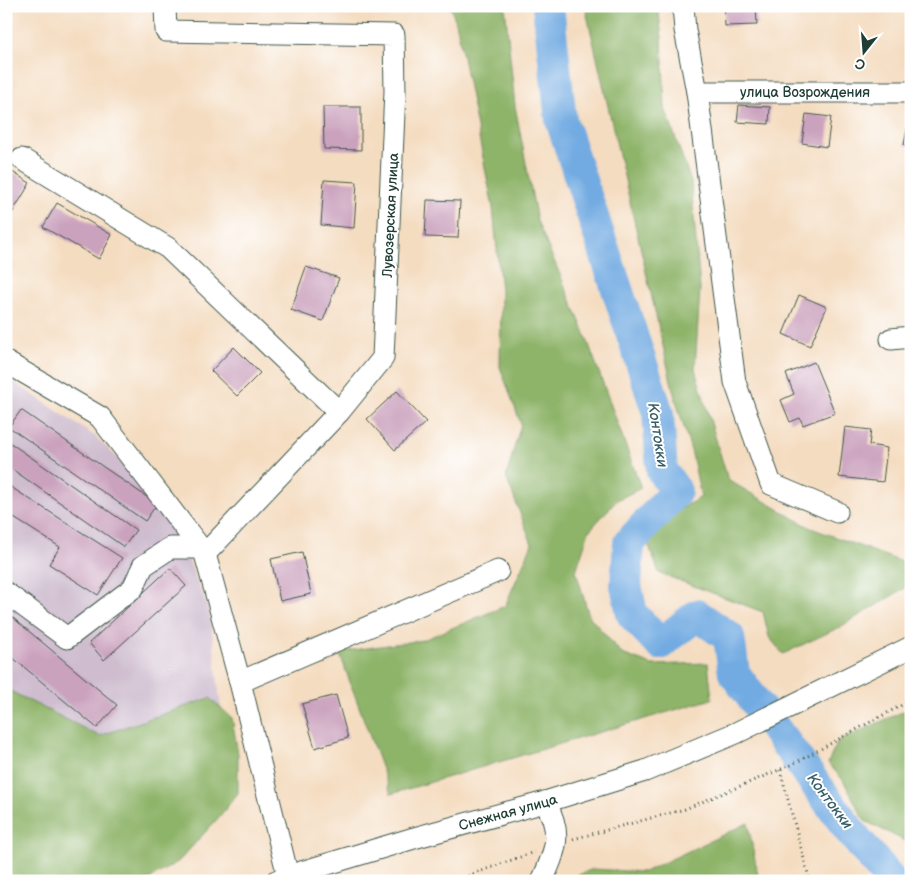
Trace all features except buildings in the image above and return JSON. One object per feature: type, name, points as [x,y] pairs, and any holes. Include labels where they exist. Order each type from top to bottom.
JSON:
[{"type":"street","name":"Лувозерская улица","points":[[165,6],[166,31],[394,35],[395,90],[383,358],[339,412],[203,551]]},
{"type":"street","points":[[683,6],[697,92],[735,382],[771,484],[837,512]]},
{"type":"street","name":"улица Возрождения","points":[[697,92],[911,92]]},
{"type":"street","points":[[22,159],[168,248],[339,412]]},
{"type":"street","points":[[6,362],[100,417],[203,551],[240,682],[282,878]]},
{"type":"street","points":[[6,593],[67,638],[133,588],[143,566],[170,548],[203,551]]},
{"type":"street","points":[[240,682],[498,571]]},
{"type":"street","name":"Снежная улица","points":[[282,878],[645,771],[736,733],[911,647]]},
{"type":"street","points":[[542,881],[556,844],[554,818],[545,802]]},
{"type":"path","points":[[454,881],[556,844],[685,809],[791,765],[911,700]]},
{"type":"path","points":[[780,770],[810,881]]},
{"type":"shaded area","points":[[6,377],[96,437],[157,497],[185,551],[210,614],[221,709],[106,741],[6,700]]},
{"type":"green space","points":[[450,6],[505,6],[515,106],[537,221],[584,331],[641,488],[617,500],[589,531],[576,571],[589,616],[622,654],[652,665],[708,663],[712,699],[391,794],[339,652],[423,640],[505,606],[532,544],[506,477],[521,424],[500,367],[501,291],[493,208],[456,22]]},
{"type":"green space","points":[[585,6],[658,6],[662,38],[665,108],[691,182],[700,289],[695,369],[728,480],[811,528],[902,562],[908,586],[840,627],[783,654],[769,637],[763,612],[659,573],[648,543],[672,514],[701,497],[692,454],[674,394]]},
{"type":"green space","points":[[6,689],[99,736],[210,698],[232,718],[238,754],[238,793],[179,861],[146,881],[6,881]]},
{"type":"green space","points":[[911,708],[911,844],[865,821],[843,780],[828,763],[838,741]]},
{"type":"green space","points":[[748,823],[759,881],[563,881],[593,869],[644,872]]},
{"type":"waterway","name":"Контокки","points":[[548,6],[561,120],[658,413],[662,471],[676,491],[629,543],[626,585],[632,614],[660,644],[697,615],[729,637],[734,673],[850,831],[891,881]]}]
